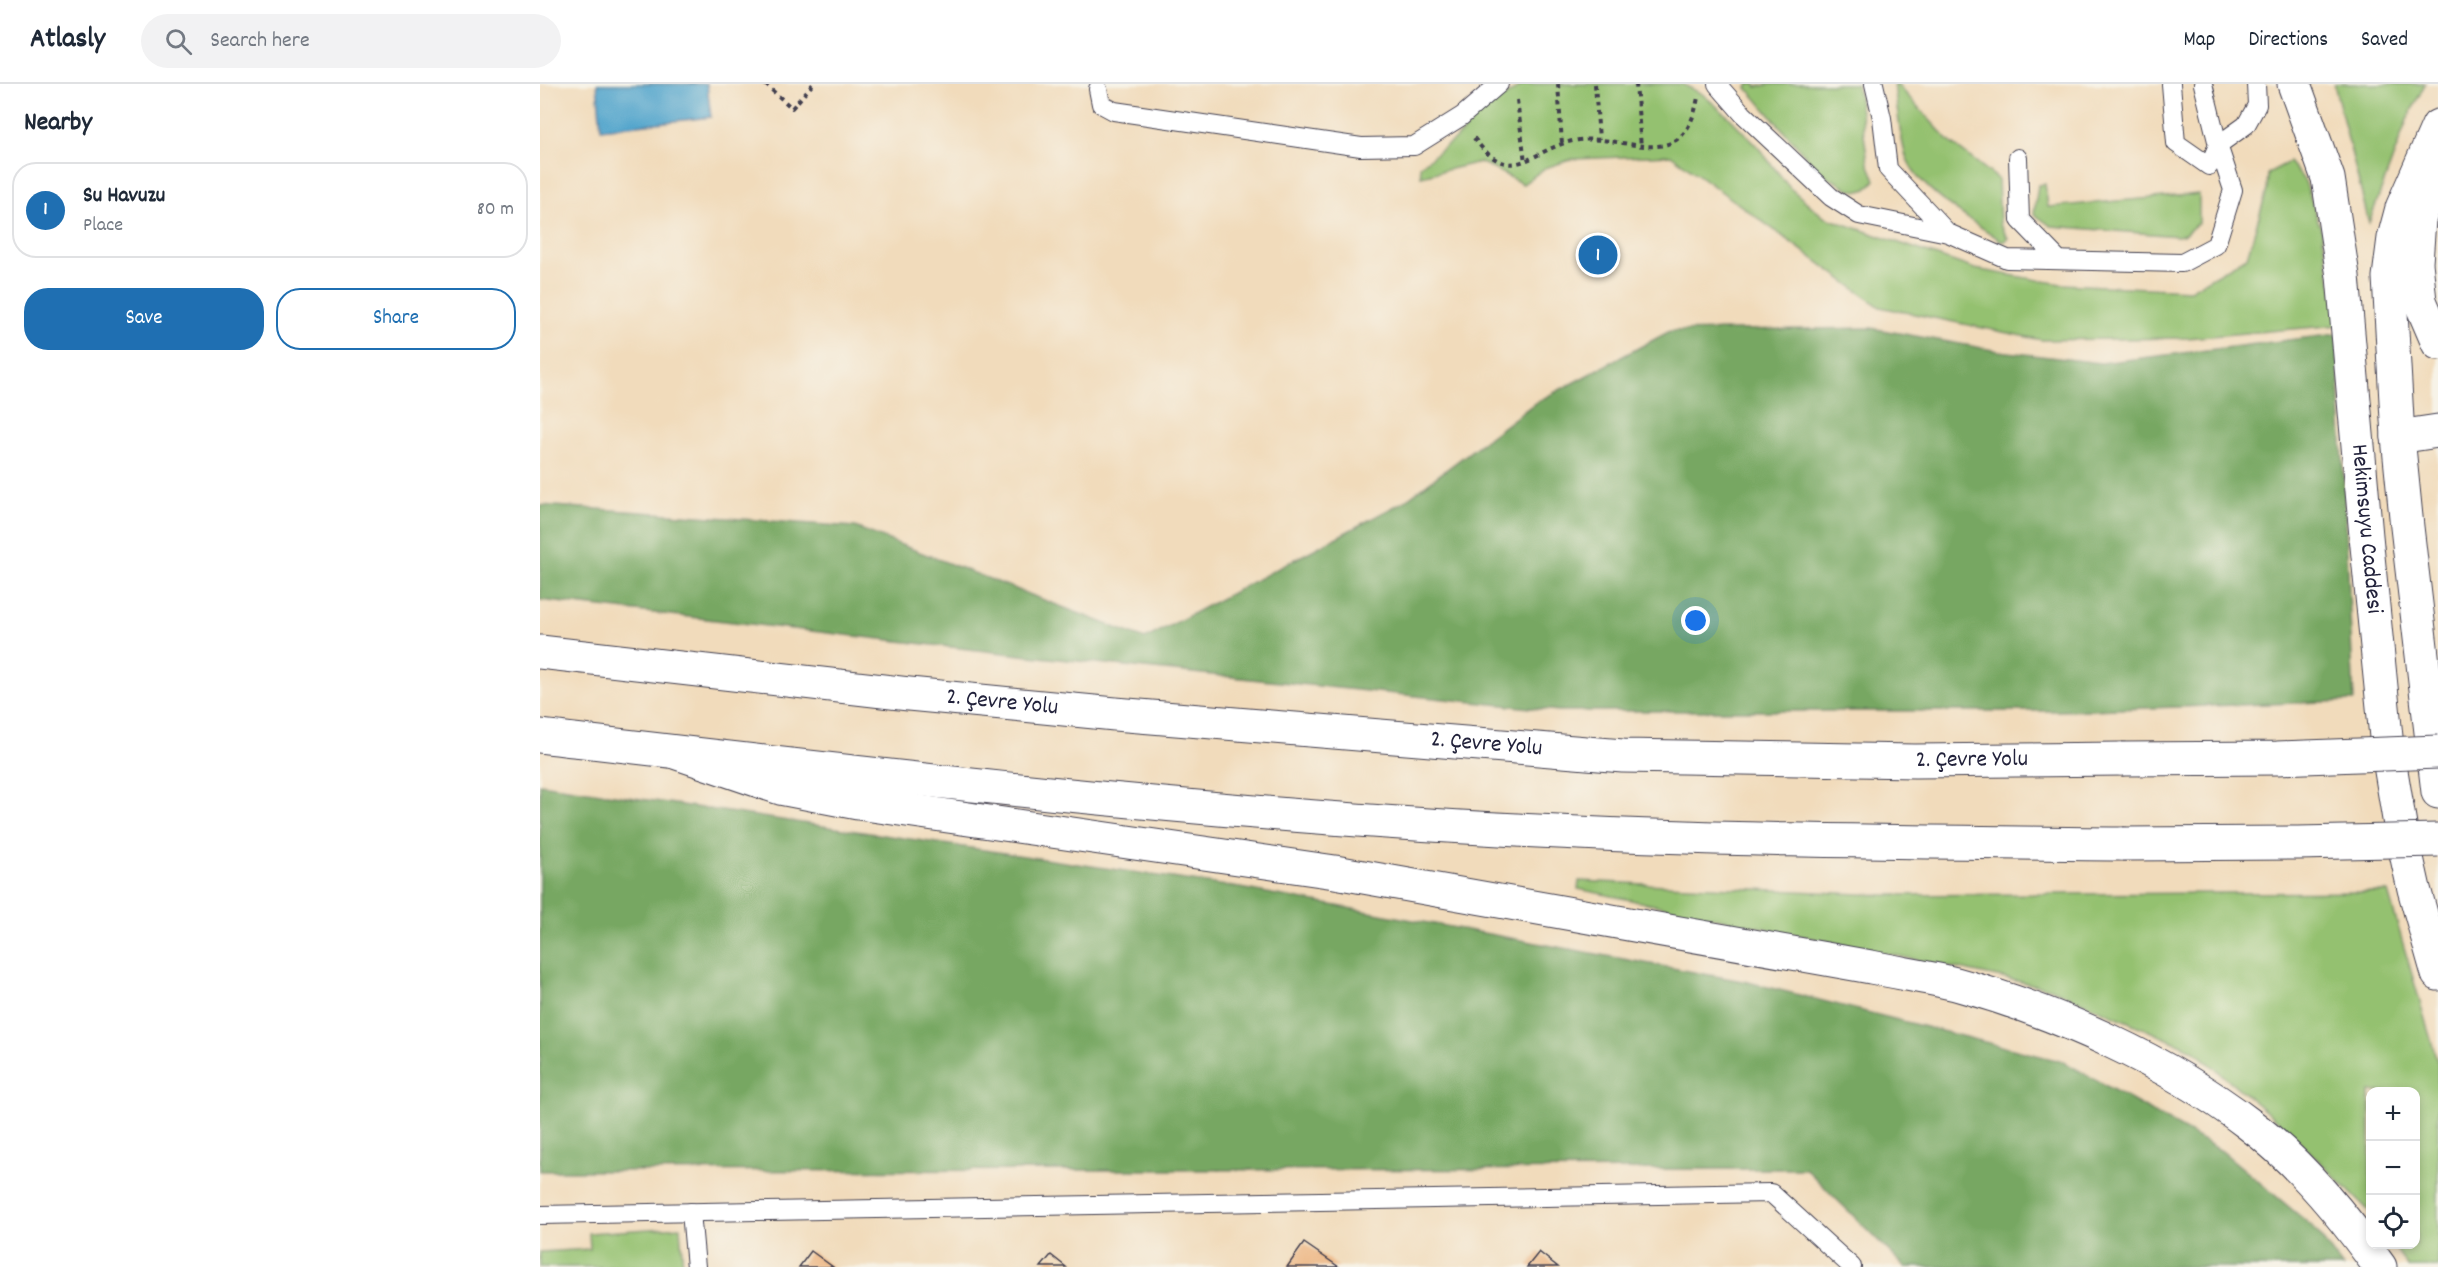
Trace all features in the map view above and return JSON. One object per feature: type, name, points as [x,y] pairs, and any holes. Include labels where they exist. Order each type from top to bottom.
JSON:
[{"type":"main road","name":"Hekimsuyu Caddesi","points":[[2294,84],[2328,178],[2343,276],[2387,747],[2404,843],[2438,974]]},
{"type":"main road","name":"Hekimsuyu Caddesi","points":[[2437,768],[2398,437],[2389,277],[2394,238],[2402,208],[2438,126]]},
{"type":"main road","points":[[2438,170],[2419,219],[2416,263],[2420,301],[2438,343]]},
{"type":"main road","points":[[2360,460],[2398,437],[2438,431]]},
{"type":"main road","name":"2. Çevre Yolu","points":[[540,652],[909,694],[1115,714],[1623,756],[1915,761],[2277,758],[2437,768]]},
{"type":"main road","points":[[540,736],[1022,790],[1316,817],[1518,831],[1791,840],[2123,844],[2438,840]]},
{"type":"main road","points":[[677,753],[780,789],[858,803],[1335,872],[1871,967],[1954,984],[2030,1006],[2099,1036],[2199,1088],[2250,1125],[2292,1161],[2354,1230],[2380,1267]]},
{"type":"lane","points":[[1098,89],[1101,104],[1114,111],[1361,147],[1414,146],[1462,116],[1499,84]]},
{"type":"lane","points":[[1717,84],[1776,147],[1831,197],[1859,215],[1947,233],[2007,259],[2182,263],[2216,245],[2233,190],[2218,145],[2203,84]]},
{"type":"lane","points":[[1874,84],[1882,118],[1888,169],[1947,233]]},
{"type":"lane","points":[[2171,84],[2176,143],[2209,166],[2218,145],[2246,125],[2257,105],[2256,84]]},
{"type":"lane","points":[[2018,158],[2020,220],[2058,259]]},
{"type":"lane","points":[[540,1215],[1771,1193],[1852,1267]]},
{"type":"lane","points":[[691,1212],[696,1267]]},
{"type":"path","points":[[765,84],[792,108],[813,84]]},
{"type":"path","points":[[1558,84],[1563,144]]},
{"type":"path","points":[[1595,84],[1599,139]]},
{"type":"path","points":[[1636,84],[1641,147]]},
{"type":"path","points":[[1462,116],[1475,139],[1491,157],[1504,164],[1525,162],[1563,144],[1579,140],[1599,139],[1641,147],[1662,145],[1679,138],[1695,114],[1698,94]]},
{"type":"path","points":[[1517,95],[1525,162]]},
{"type":"green space","points":[[1524,84],[1682,84],[1702,94],[1729,117],[1758,147],[1790,188],[1824,217],[1975,269],[2061,284],[2190,290],[2247,257],[2267,190],[2268,173],[2289,162],[2305,181],[2322,232],[2339,325],[2187,338],[2042,340],[1880,307],[1671,155],[1573,159],[1545,168],[1523,184],[1480,162],[1421,176],[1420,166],[1460,135],[1480,112]]},
{"type":"green space","points":[[1749,84],[1755,84],[1757,87],[1772,84],[1857,84],[1868,163],[1875,180],[1867,189],[1851,190],[1819,172],[1747,88]]},
{"type":"green space","points":[[1894,84],[1897,84],[1949,141],[1998,179],[2000,225],[2008,238],[2003,242],[1946,203],[1920,179],[1911,166],[1903,145]]},
{"type":"green space","points":[[2334,84],[2425,84],[2407,120],[2369,223]]},
{"type":"green space","points":[[2045,184],[2048,207],[2199,194],[2199,222],[2185,234],[2178,236],[2051,226],[2034,214],[2038,185]]},
{"type":"green space","points":[[1871,328],[1999,351],[2101,363],[2337,334],[2354,701],[2058,711],[1559,711],[1029,656],[540,600],[540,505],[855,527],[1145,639],[1403,502],[1535,403],[1670,331]]},
{"type":"green space","points":[[540,784],[1240,888],[1748,982],[2064,1062],[2222,1151],[2313,1227],[2343,1267],[1905,1267],[1806,1169],[540,1171]]},
{"type":"green space","points":[[1579,881],[1882,895],[2388,892],[2438,1064],[2438,1267],[2408,1267],[2396,1249],[2420,1249],[2420,1087],[2366,1087],[2366,1208],[2289,1131],[2193,1050],[2050,988],[1578,889]]},
{"type":"green space","points":[[680,1227],[683,1267],[540,1267],[540,1252],[590,1249],[589,1233]]},
{"type":"water","points":[[597,84],[707,84],[711,117],[601,129]]},
{"type":"building","points":[[1304,1243],[1339,1267],[1287,1267]]},
{"type":"building","points":[[811,1251],[833,1267],[799,1267]]},
{"type":"building","points":[[1539,1252],[1558,1267],[1527,1267]]},
{"type":"building","points":[[1051,1255],[1066,1267],[1041,1267]]},
{"type":"place","name":"Su Havuzu","points":[[1598,255]]}]
